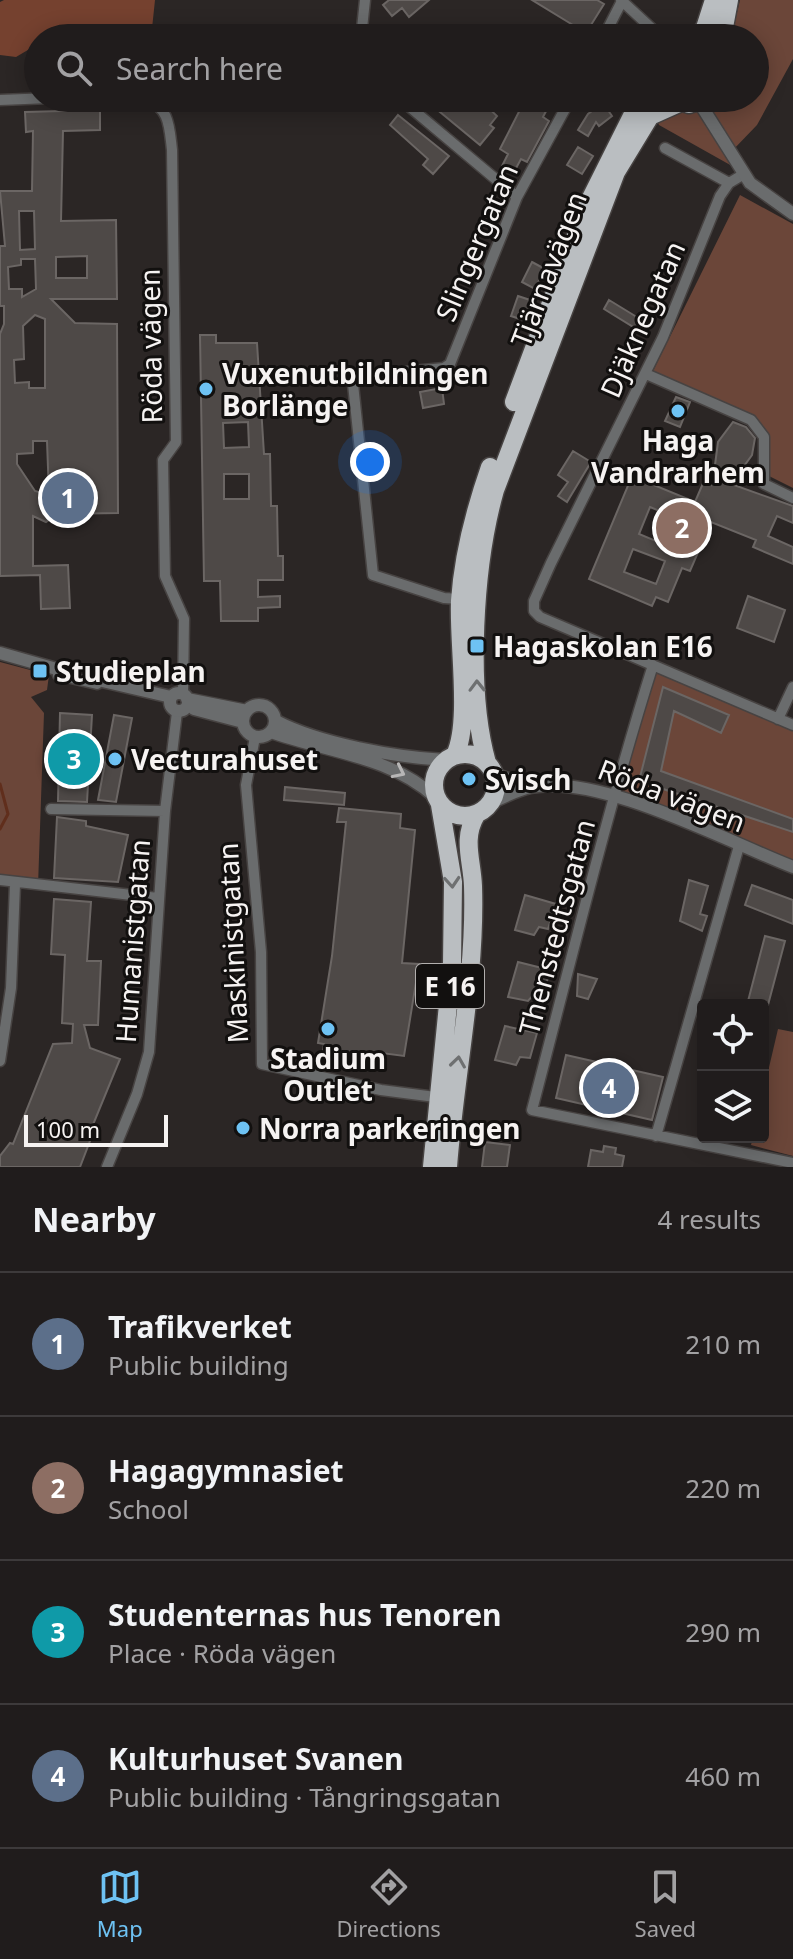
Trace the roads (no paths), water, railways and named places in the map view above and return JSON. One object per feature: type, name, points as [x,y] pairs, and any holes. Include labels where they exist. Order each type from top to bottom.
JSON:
[{"type":"highway","points":[[706,24],[714,0]]},
{"type":"highway","points":[[725,24],[729,0]]},
{"type":"highway","name":"Tjärnavägen","points":[[450,758],[463,730],[460,599],[477,504],[588,204],[634,112]]},
{"type":"highway","name":"Tjärnavägen","points":[[490,768],[478,708],[481,542],[538,372],[616,172],[650,116],[656,112]]},
{"type":"highway","points":[[472,754],[490,768],[495,794],[483,809],[460,817],[438,801],[434,777],[450,758],[472,754]]},
{"type":"highway","name":"E 16","points":[[438,801],[453,882],[445,1098],[448,1167]]},
{"type":"highway","name":"E 16","points":[[432,1167],[471,962],[473,886],[467,844],[469,829],[483,809]]},
{"type":"street","points":[[362,24],[365,0]]},
{"type":"street","points":[[610,24],[622,0],[647,24]]},
{"type":"street","points":[[0,100],[24,99]]},
{"type":"street","name":"Röda vägen","points":[[165,112],[172,150],[176,442],[163,460],[165,576],[184,619],[179,702]]},
{"type":"street","points":[[416,112],[517,197]]},
{"type":"street","name":"Slingergatan","points":[[460,599],[444,598],[373,575],[353,384],[361,376],[444,368],[450,364],[517,197],[563,112]]},
{"type":"street","points":[[710,112],[744,174],[761,194],[793,214]]},
{"type":"street","points":[[665,148],[729,183],[744,174]]},
{"type":"street","name":"Djäknegatan","points":[[653,665],[540,617],[534,611],[534,601],[646,374],[720,196],[729,183]]},
{"type":"street","points":[[646,374],[751,420],[764,437],[764,484],[793,498]]},
{"type":"street","points":[[0,653],[59,673]]},
{"type":"street","points":[[0,661],[245,716]]},
{"type":"street","points":[[653,665],[793,725]]},
{"type":"street","name":"Thenstedtsgatan","points":[[653,665],[619,774],[532,1110],[656,1136]]},
{"type":"street","points":[[778,719],[793,687]]},
{"type":"street","name":"Humanistgatan","points":[[107,1167],[137,1094],[149,1052],[158,963],[158,898],[165,811],[179,702]]},
{"type":"street","points":[[274,727],[273,711],[265,706],[255,705],[245,716],[246,731],[255,737],[274,727],[417,758],[450,758]]},
{"type":"street","points":[[274,727],[392,767],[419,782],[438,801]]},
{"type":"street","name":"Maskinistgatan","points":[[255,737],[246,785],[261,952],[262,1064],[367,1087],[445,1098]]},
{"type":"street","name":"Röda vägen","points":[[490,768],[531,787]]},
{"type":"street","name":"Röda vägen","points":[[483,809],[531,787],[579,786],[616,795],[793,867]]},
{"type":"street","points":[[51,809],[165,811]]},
{"type":"street","points":[[739,846],[656,1136],[793,1163]]},
{"type":"street","points":[[0,880],[158,898]]},
{"type":"street","points":[[0,1061],[11,988],[15,884]]},
{"type":"waterway","points":[[0,784],[8,814],[0,829]]},
{"type":"place","name":"Vuxenutbildningen Borlänge","points":[[206,389]]},
{"type":"place","name":"Haga Vandrarhem","points":[[678,411]]},
{"type":"place","name":"Trafikverket","points":[[68,498]]},
{"type":"place","name":"Hagagymnasiet","points":[[682,528]]},
{"type":"place","name":"Hagaskolan E16","points":[[477,646]]},
{"type":"place","name":"Studieplan","points":[[40,671]]},
{"type":"place","name":"Studenternas hus Tenoren","points":[[74,759]]},
{"type":"place","name":"Vecturahuset","points":[[115,759]]},
{"type":"place","name":"Svisch","points":[[469,779]]},
{"type":"place","name":"Stadium Outlet","points":[[328,1029]]},
{"type":"place","name":"Kulturhuset Svanen","points":[[609,1088]]},
{"type":"place","name":"Norra parkeringen","points":[[243,1128]]}]
